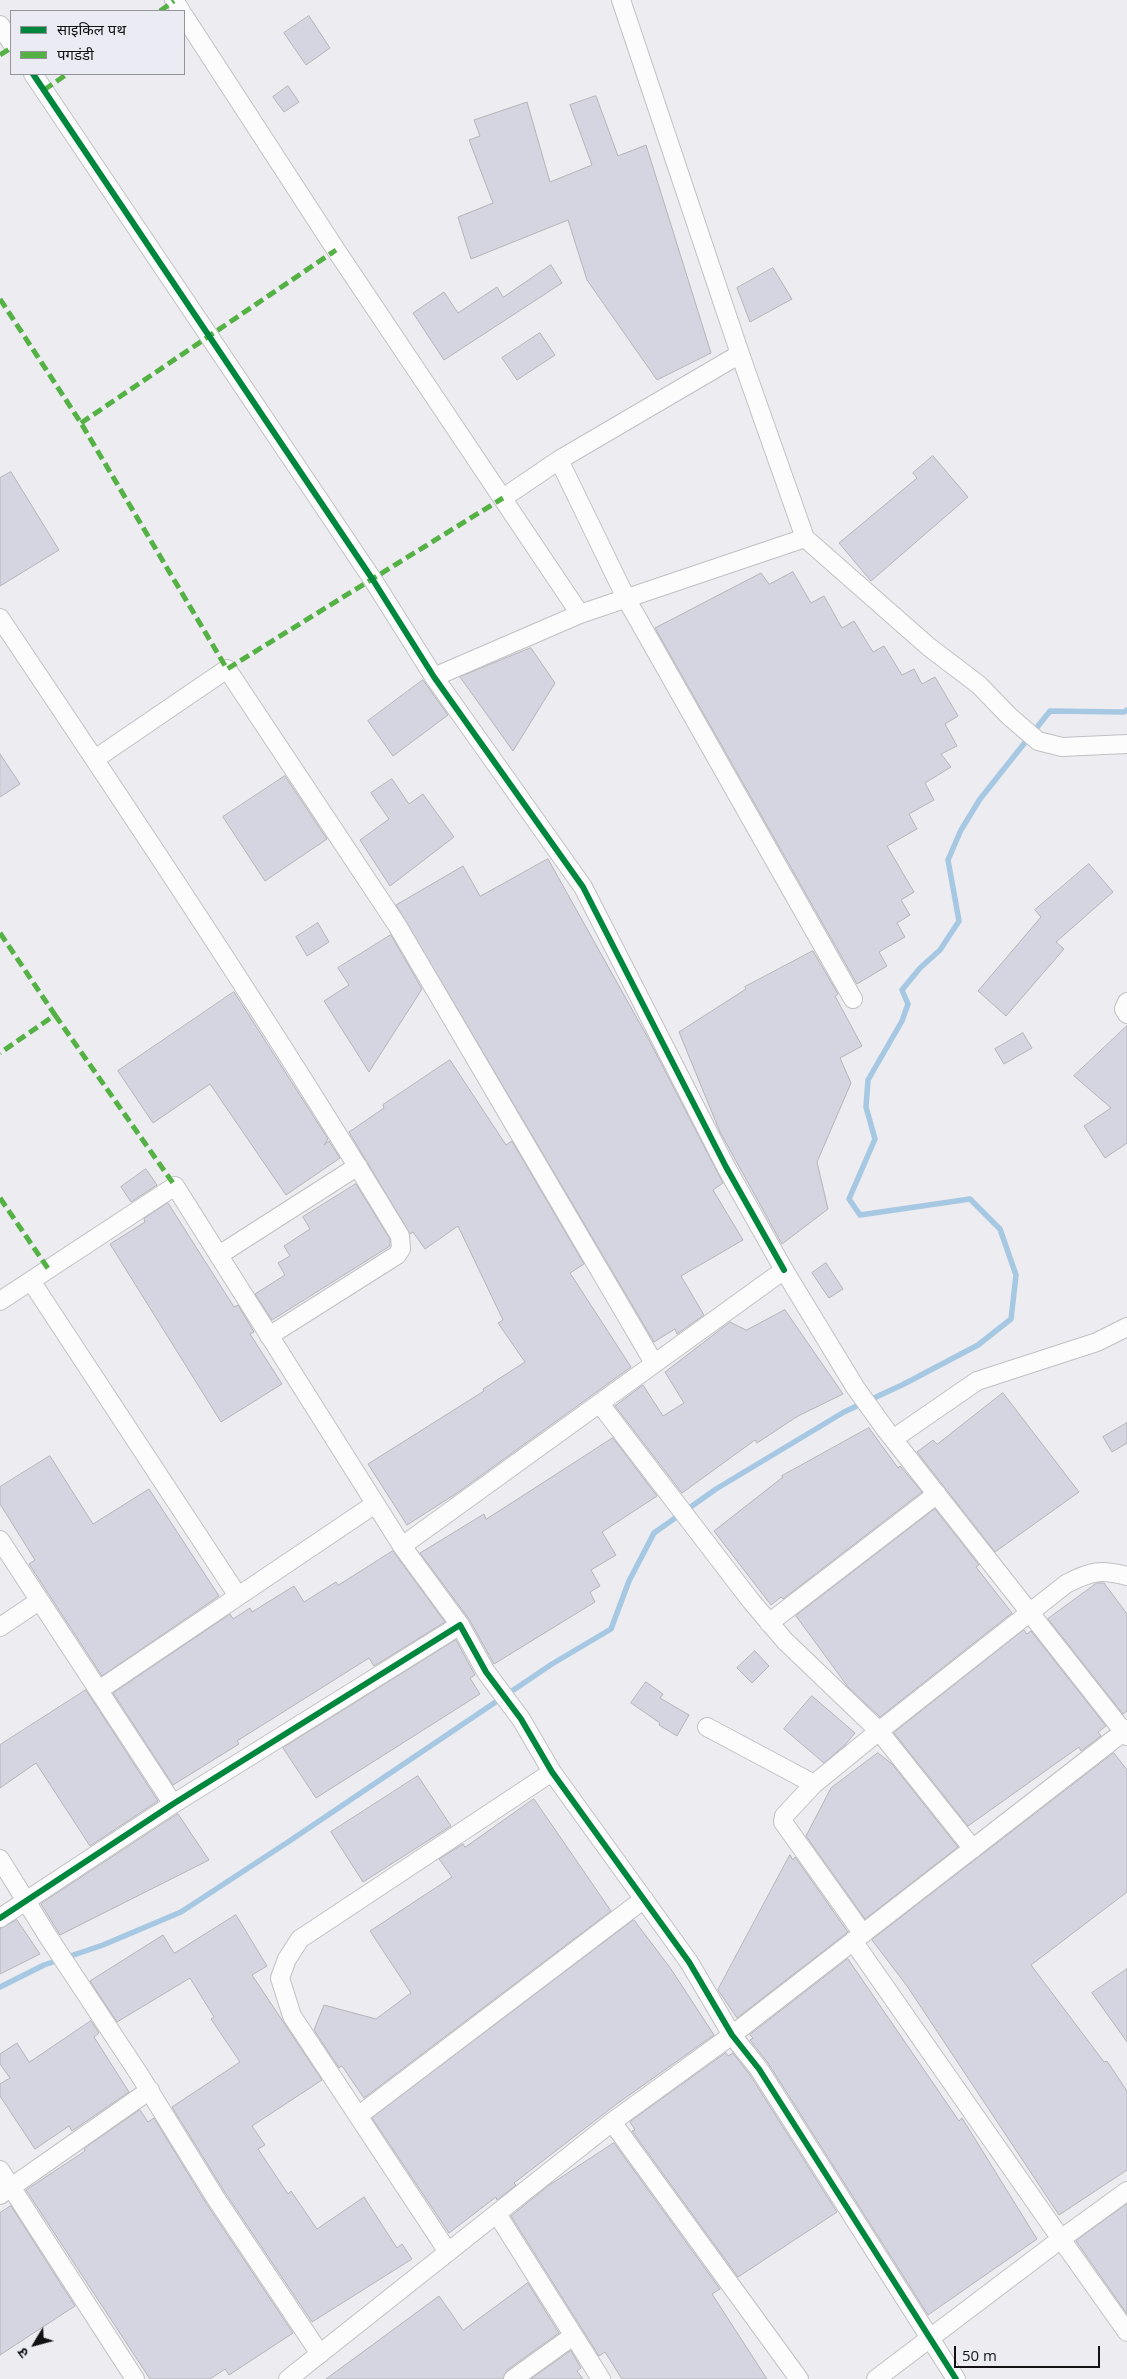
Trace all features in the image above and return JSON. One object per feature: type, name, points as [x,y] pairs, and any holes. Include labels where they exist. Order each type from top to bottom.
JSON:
[{"type":"street","points":[[621,0],[740,354],[805,538],[929,647],[979,685],[1009,716],[1038,741],[1062,747],[1127,744]]},
{"type":"street","points":[[185,18],[336,250],[580,614]]},
{"type":"street","points":[[0,25],[10,40]]},
{"type":"street","points":[[34,75],[373,580],[434,677],[583,887],[726,1167],[784,1270],[855,1386],[889,1435],[1126,1732],[732,2035],[612,2122],[288,2379]]},
{"type":"street","points":[[503,498],[559,460],[740,354]]},
{"type":"street","points":[[559,460],[627,600],[853,999]]},
{"type":"street","points":[[434,677],[580,614],[627,600],[805,538]]},
{"type":"street","points":[[0,618],[95,759],[319,1102],[400,1236],[402,1249],[397,1255],[269,1336]]},
{"type":"street","points":[[95,759],[227,669],[397,925],[654,1363]]},
{"type":"street","points":[[1127,1002],[1124,1009],[1127,1014]]},
{"type":"street","points":[[218,1255],[358,1166]]},
{"type":"street","points":[[0,1301],[175,1186],[402,1546],[460,1625],[486,1672],[520,1719],[552,1772],[689,1962],[732,2035],[759,2069],[956,2379]]},
{"type":"street","points":[[402,1546],[784,1270]]},
{"type":"street","points":[[31,1282],[238,1596]]},
{"type":"street","points":[[889,1435],[977,1381],[1097,1342],[1127,1327]]},
{"type":"street","points":[[600,1404],[694,1529],[769,1622],[879,1731],[973,1849]]},
{"type":"street","points":[[769,1622],[937,1494]]},
{"type":"street","points":[[99,1690],[376,1504]]},
{"type":"street","points":[[0,1540],[173,1804]]},
{"type":"street","points":[[1127,1576],[1105,1570],[1085,1573],[1044,1599],[1030,1613],[814,1784],[784,1816],[783,1822],[858,1938],[1060,2239],[1127,2332]]},
{"type":"street","points":[[0,1627],[39,1601]]},
{"type":"street","points":[[0,1918],[173,1804],[460,1625]]},
{"type":"street","points":[[706,1727],[814,1784]]},
{"type":"street","points":[[448,2252],[292,2016],[280,1978],[286,1959],[300,1939],[552,1772]]},
{"type":"street","points":[[0,1859],[47,1935],[150,2090],[215,2198],[320,2354]]},
{"type":"street","points":[[358,2116],[644,1899]]},
{"type":"street","points":[[6,2192],[150,2090]]},
{"type":"street","points":[[612,2122],[799,2379]]},
{"type":"street","points":[[0,2170],[6,2192],[135,2379]]},
{"type":"street","points":[[876,2379],[930,2340],[1060,2239],[1127,2191]]},
{"type":"street","points":[[497,2214],[601,2379]]},
{"type":"street","points":[[513,2379],[573,2336]]},
{"type":"building","points":[[309,16],[330,48],[306,65],[284,33]]},
{"type":"building","points":[[288,86],[299,102],[284,112],[273,97]]},
{"type":"building","points":[[596,96],[618,156],[646,145],[711,353],[657,380],[587,280],[568,220],[471,259],[458,217],[493,203],[469,140],[480,136],[474,120],[527,102],[550,182],[592,165],[570,105]]},
{"type":"building","points":[[551,265],[562,283],[444,360],[413,313],[444,292],[458,313],[497,287],[503,297]]},
{"type":"building","points":[[773,268],[792,299],[750,322],[737,288]]},
{"type":"building","points":[[540,333],[555,355],[517,380],[502,358]]},
{"type":"building","points":[[933,456],[968,497],[871,581],[839,543],[917,478],[913,473]]},
{"type":"building","points":[[11,472],[59,550],[0,586],[0,478]]},
{"type":"building","points":[[793,572],[811,603],[824,596],[842,628],[854,621],[873,652],[884,646],[902,675],[914,669],[922,684],[935,677],[958,716],[945,724],[957,746],[941,754],[951,767],[925,783],[934,800],[909,814],[917,829],[887,846],[914,892],[901,900],[910,915],[897,923],[905,937],[879,952],[887,966],[857,984],[655,628],[761,573],[769,584]]},
{"type":"building","points":[[531,648],[555,683],[513,751],[460,677]]},
{"type":"building","points":[[423,680],[448,715],[393,756],[368,721]]},
{"type":"building","points":[[0,754],[20,784],[0,797]]},
{"type":"building","points":[[285,776],[327,839],[265,881],[223,817]]},
{"type":"building","points":[[392,779],[409,804],[423,794],[454,837],[390,886],[360,840],[389,819],[371,793]]},
{"type":"building","points":[[548,859],[648,1038],[723,1183],[713,1190],[743,1240],[681,1276],[704,1315],[677,1334],[675,1329],[654,1342],[396,905],[463,866],[480,896]]},
{"type":"building","points":[[1089,864],[1113,892],[1056,942],[1064,949],[1006,1016],[978,991],[1041,917],[1035,910]]},
{"type":"building","points":[[318,923],[329,942],[307,956],[296,937]]},
{"type":"building","points":[[391,935],[422,989],[369,1072],[324,1001],[349,985],[338,968]]},
{"type":"building","points":[[813,951],[838,994],[835,996],[862,1046],[840,1058],[851,1083],[817,1162],[828,1209],[782,1244],[720,1132],[679,1032],[746,989],[745,987]]},
{"type":"building","points":[[234,992],[328,1139],[324,1145],[329,1141],[340,1158],[286,1195],[210,1084],[153,1123],[118,1071]]},
{"type":"building","points":[[1127,1026],[1127,1143],[1105,1158],[1084,1126],[1111,1108],[1074,1076]]},
{"type":"building","points":[[1023,1033],[1032,1048],[1004,1064],[995,1049]]},
{"type":"building","points":[[450,1060],[506,1145],[512,1141],[584,1264],[570,1273],[631,1367],[457,1493],[407,1525],[368,1464],[484,1391],[483,1389],[525,1362],[498,1323],[503,1320],[458,1226],[425,1249],[413,1232],[410,1234],[349,1132],[384,1108],[383,1105]]},
{"type":"building","points":[[146,1169],[157,1185],[131,1202],[121,1187]]},
{"type":"building","points":[[356,1184],[390,1239],[390,1246],[272,1320],[255,1294],[285,1275],[278,1263],[290,1256],[284,1246],[310,1229],[303,1217]]},
{"type":"building","points":[[168,1203],[234,1307],[238,1305],[254,1332],[250,1334],[282,1384],[221,1422],[110,1244],[145,1222],[144,1219]]},
{"type":"building","points":[[826,1263],[843,1289],[829,1298],[812,1273]]},
{"type":"building","points":[[785,1310],[843,1394],[798,1416],[757,1443],[755,1440],[682,1493],[615,1406],[643,1385],[663,1416],[684,1403],[665,1372],[730,1322],[746,1330]]},
{"type":"building","points":[[1003,1393],[1079,1492],[995,1552],[917,1452],[933,1440],[937,1444]]},
{"type":"building","points":[[1127,1423],[1127,1443],[1112,1452],[1103,1437]]},
{"type":"building","points":[[869,1428],[898,1468],[900,1466],[922,1492],[783,1599],[781,1597],[771,1605],[714,1531],[782,1476]]},
{"type":"building","points":[[613,1438],[657,1496],[602,1532],[616,1555],[591,1570],[600,1586],[590,1592],[595,1602],[494,1664],[469,1619],[420,1553],[484,1514],[486,1519]]},
{"type":"building","points":[[50,1456],[93,1524],[149,1489],[219,1596],[102,1676],[29,1564],[35,1560],[0,1504],[0,1487]]},
{"type":"building","points":[[935,1509],[979,1565],[976,1567],[1012,1613],[880,1717],[848,1687],[796,1616]]},
{"type":"building","points":[[393,1551],[445,1622],[374,1666],[369,1658],[237,1741],[239,1744],[173,1785],[113,1693],[230,1614],[233,1619],[250,1608],[252,1612],[294,1586],[304,1602],[336,1582],[338,1585]]},
{"type":"building","points":[[1097,1583],[1104,1583],[1127,1614],[1127,1711],[1123,1714],[1048,1619]]},
{"type":"building","points":[[1024,1630],[1027,1634],[1031,1631],[1106,1726],[1098,1732],[1101,1736],[1081,1751],[1079,1747],[968,1826],[894,1733]]},
{"type":"building","points":[[456,1640],[475,1675],[470,1678],[480,1694],[316,1798],[283,1748]]},
{"type":"building","points":[[755,1651],[769,1666],[752,1683],[737,1668]]},
{"type":"building","points":[[646,1682],[663,1694],[660,1698],[689,1715],[677,1736],[659,1725],[660,1723],[631,1703]]},
{"type":"building","points":[[86,1690],[158,1801],[90,1846],[36,1763],[0,1788],[0,1745]]},
{"type":"building","points":[[812,1696],[855,1733],[845,1745],[824,1763],[784,1729]]},
{"type":"building","points":[[878,1753],[892,1764],[958,1847],[865,1919],[806,1836],[831,1788]]},
{"type":"building","points":[[1114,1753],[1127,1770],[1127,1892],[1031,1965],[1104,2062],[1107,2061],[1127,2091],[1127,2170],[1059,2215],[907,1986],[872,1940]]},
{"type":"building","points":[[418,1776],[451,1826],[363,1882],[331,1832]]},
{"type":"building","points":[[534,1799],[611,1911],[364,2098],[342,2066],[339,2068],[314,2030],[324,2005],[376,2019],[411,1993],[370,1931],[452,1877],[439,1859],[463,1844],[465,1847]]},
{"type":"building","points":[[178,1814],[209,1860],[60,1935],[41,1904]]},
{"type":"building","points":[[790,1855],[793,1860],[795,1857],[848,1932],[737,2018],[718,1990]]},
{"type":"building","points":[[236,1915],[267,1966],[252,1975],[322,2080],[252,2126],[265,2145],[258,2149],[288,2194],[291,2191],[317,2229],[364,2197],[397,2248],[402,2244],[412,2259],[312,2322],[224,2191],[172,2107],[240,2062],[211,2019],[214,2017],[190,1978],[117,2022],[90,1981],[163,1935],[174,1953]]},
{"type":"building","points":[[17,1920],[40,1954],[0,1974],[0,1929]]},
{"type":"building","points":[[634,1920],[671,1969],[714,2035],[618,2103],[514,2183],[516,2185],[497,2200],[496,2197],[449,2233],[372,2118]]},
{"type":"building","points":[[848,1959],[959,2121],[962,2118],[1037,2239],[928,2315],[768,2063],[750,2040],[753,2038],[750,2035]]},
{"type":"building","points":[[1127,1969],[1127,2042],[1092,1993]]},
{"type":"building","points":[[91,2021],[99,2033],[94,2037],[129,2092],[72,2131],[69,2126],[35,2149],[0,2096],[0,2084],[10,2078],[0,2064],[0,2054],[17,2043],[29,2062]]},
{"type":"building","points":[[726,2053],[728,2056],[733,2053],[750,2075],[837,2212],[738,2277],[632,2131],[635,2130],[630,2122]]},
{"type":"building","points":[[140,2110],[148,2122],[154,2118],[206,2203],[293,2333],[229,2375],[225,2369],[210,2379],[150,2379],[26,2190],[85,2151],[84,2149]]},
{"type":"building","points":[[614,2143],[720,2289],[712,2294],[767,2379],[622,2379],[605,2352],[599,2356],[511,2216],[548,2186]]},
{"type":"building","points":[[1127,2204],[1127,2314],[1076,2241]]},
{"type":"building","points":[[11,2206],[75,2306],[0,2355],[0,2213]]},
{"type":"building","points":[[528,2283],[559,2333],[507,2370],[503,2379],[326,2379],[439,2296],[463,2330]]},
{"type":"building","points":[[571,2351],[581,2368],[577,2371],[583,2379],[531,2379]]},
{"type":"waterway","points":[[0,1987],[44,1965],[103,1945],[181,1912],[552,1664],[611,1629],[629,1581],[654,1533],[716,1489],[844,1412],[904,1384],[978,1345],[1011,1319],[1016,1275],[1000,1229],[970,1199],[860,1215],[849,1199],[875,1139],[866,1107],[868,1080],[902,1021],[908,1004],[902,990],[920,968],[940,950],[959,921],[948,860],[961,830],[980,799],[1050,711],[1124,712],[1127,710]]},
{"type":"marked path","points":[[161,10],[174,1]]},
{"type":"marked path","points":[[0,55],[10,49]]},
{"type":"marked path","points":[[44,90],[66,75]]},
{"type":"marked path","points":[[81,423],[336,250]]},
{"type":"marked path","points":[[0,299],[81,423],[227,669],[503,498]]},
{"type":"marked path","points":[[0,933],[55,1015],[0,1053]]},
{"type":"marked path","points":[[55,1015],[175,1186]]},
{"type":"marked path","points":[[0,1198],[49,1270]]},
{"type":"cycle path","points":[[34,75],[373,580],[434,677],[583,887],[726,1167],[784,1270]]},
{"type":"cycle path","points":[[0,1918],[173,1804],[460,1625],[486,1672],[521,1719],[552,1772],[689,1962],[732,2035],[759,2069],[956,2379]]}]
